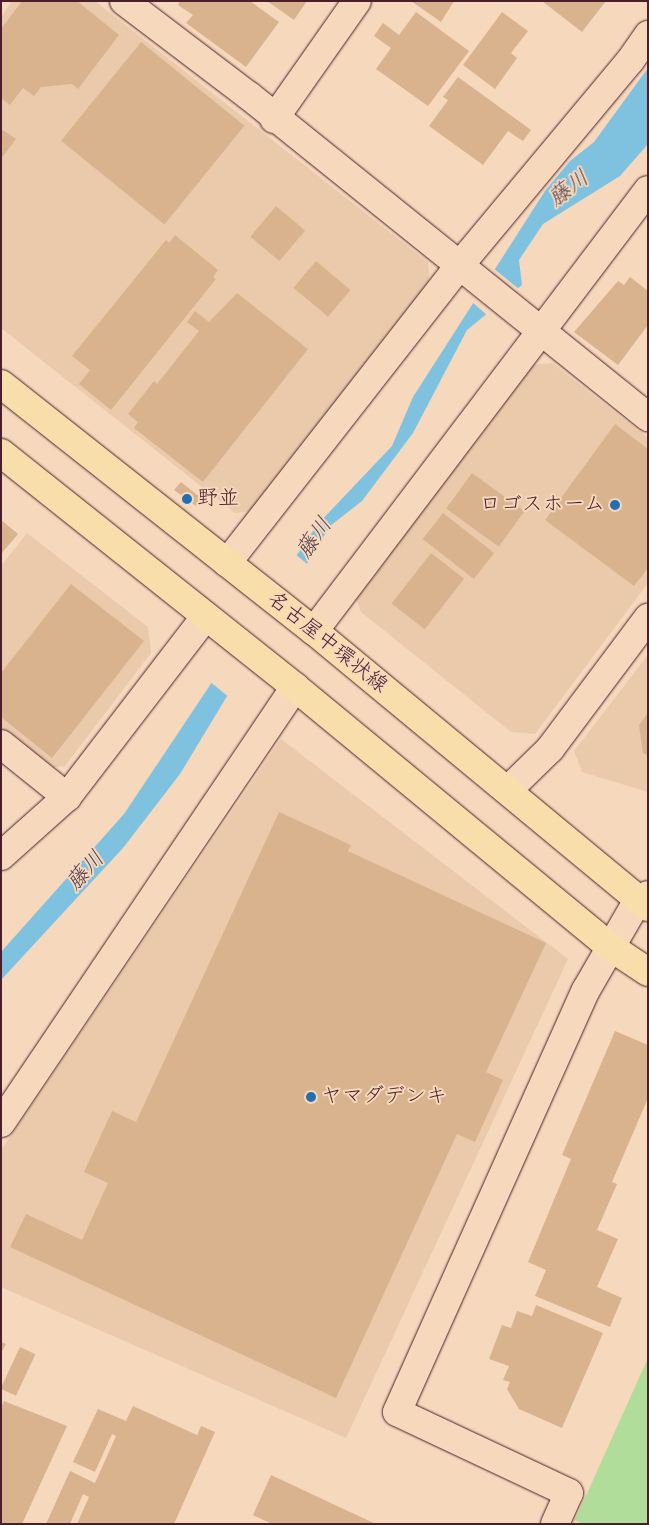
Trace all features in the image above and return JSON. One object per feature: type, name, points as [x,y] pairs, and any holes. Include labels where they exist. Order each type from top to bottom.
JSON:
[{"type":"main road","name":"名古屋中環状線","points":[[1,384],[311,629],[644,900]]},
{"type":"main road","points":[[1,453],[287,681],[612,948],[648,972]]},
{"type":"street","points":[[124,1],[248,95],[274,119],[534,328],[648,416]]},
{"type":"street","points":[[274,119],[357,1]]},
{"type":"street","points":[[235,570],[630,61],[648,35]]},
{"type":"street","points":[[311,629],[534,328],[648,190]]},
{"type":"street","points":[[508,790],[550,749],[648,618]]},
{"type":"street","points":[[1,856],[67,797],[210,621]]},
{"type":"street","points":[[1,1123],[287,681]]},
{"type":"street","points":[[1,744],[67,797]]},
{"type":"street","points":[[555,1524],[569,1493],[397,1412],[586,990],[644,900]]},
{"type":"shaded area","points":[[12,1],[95,1],[428,262],[430,284],[251,511],[235,513],[1,328],[1,17]]},
{"type":"shaded area","points":[[552,363],[648,438],[648,583],[535,734],[511,732],[361,612],[356,599],[533,365]]},
{"type":"shaded area","points":[[27,533],[148,627],[151,653],[65,766],[46,768],[1,732],[1,566]]},
{"type":"shaded area","points":[[647,656],[648,792],[582,772],[574,751]]},
{"type":"shaded area","name":"ヤマダデンキ","points":[[281,739],[568,959],[346,1438],[1,1287],[1,1150]]},
{"type":"green space","points":[[648,1358],[648,1524],[582,1524],[575,1520]]},
{"type":"water","name":"藤川","points":[[648,68],[648,144],[620,176],[543,224],[519,260],[522,285],[467,330],[413,433],[362,501],[330,526],[180,774],[123,848],[1,980],[1,952],[124,814],[317,525],[392,446],[413,397],[545,191],[570,161],[594,142]]},
{"type":"pier","points":[[493,268],[520,290],[488,316],[471,301]]},
{"type":"pier","points":[[295,554],[311,567],[230,698],[209,681]]},
{"type":"building","points":[[22,1],[77,1],[119,35],[78,89],[72,84],[41,87],[34,96],[23,88],[10,105],[1,98],[1,29]]},
{"type":"building","points":[[180,1],[250,1],[279,22],[246,67],[186,23],[193,15],[178,5]]},
{"type":"building","points":[[267,1],[307,1],[294,20]]},
{"type":"building","points":[[411,1],[454,1],[441,22]]},
{"type":"building","points":[[542,1],[606,1],[582,32]]},
{"type":"building","points":[[416,12],[469,51],[428,106],[376,69],[391,48],[374,36],[383,23],[399,35]]},
{"type":"building","points":[[502,12],[528,31],[511,53],[517,58],[495,89],[463,65]]},
{"type":"building","points":[[141,42],[244,126],[164,224],[61,141]]},
{"type":"building","points":[[458,77],[531,130],[523,141],[508,131],[483,165],[429,126],[448,100],[443,97]]},
{"type":"building","points":[[1,129],[16,139],[1,159]]},
{"type":"building","points":[[276,206],[305,230],[279,261],[250,237]]},
{"type":"building","points":[[175,235],[218,270],[213,277],[216,279],[111,410],[79,384],[90,370],[72,356],[166,240],[169,243]]},
{"type":"building","points":[[316,261],[350,290],[328,317],[294,288]]},
{"type":"building","points":[[630,277],[648,291],[648,325],[618,365],[574,332],[618,281],[624,285]]},
{"type":"building","points":[[237,293],[308,349],[203,482],[134,428],[138,422],[128,414],[154,381],[157,384],[199,331],[187,322],[195,311],[209,322]]},
{"type":"building","points":[[615,424],[648,449],[648,568],[634,586],[545,520]]},
{"type":"building","points":[[472,473],[525,511],[499,547],[446,509]]},
{"type":"building","points":[[181,482],[201,498],[196,506],[174,490]]},
{"type":"building","points":[[443,513],[494,553],[474,579],[423,539]]},
{"type":"building","points":[[1,520],[18,534],[1,554]]},
{"type":"building","points":[[431,553],[464,579],[425,629],[392,603]]},
{"type":"building","points":[[71,584],[144,641],[52,758],[1,717],[1,673]]},
{"type":"building","points":[[648,713],[648,756],[643,753],[639,725]]},
{"type":"building","name":"ヤマダデンキ","points":[[279,812],[351,845],[348,851],[546,943],[486,1072],[503,1080],[475,1142],[457,1134],[336,1398],[10,1247],[26,1214],[82,1240],[108,1183],[84,1172],[112,1111],[136,1122]]},
{"type":"building","points":[[615,1031],[648,1045],[648,1098],[612,1182],[617,1184],[597,1230],[618,1239],[597,1287],[622,1298],[610,1327],[535,1296],[546,1270],[528,1262],[571,1159],[562,1155]]},
{"type":"building","points":[[536,1305],[603,1333],[562,1428],[519,1409],[507,1389],[510,1382],[503,1380],[509,1366],[489,1359],[502,1325],[511,1328],[517,1311],[532,1316]]},
{"type":"building","points":[[1,1342],[6,1344],[1,1353]]},
{"type":"building","points":[[20,1347],[35,1354],[16,1396],[1,1388]]},
{"type":"building","points":[[4,1401],[67,1426],[22,1524],[1,1524],[1,1408]]},
{"type":"building","points":[[133,1406],[197,1435],[201,1426],[215,1432],[174,1524],[77,1524],[89,1497],[83,1494],[70,1524],[46,1524],[70,1471],[95,1483],[116,1436],[112,1434],[95,1472],[73,1462],[98,1409],[126,1421]]},
{"type":"building","points":[[271,1475],[376,1524],[272,1524],[253,1515]]},
{"type":"place","name":"野並","points":[[187,499]]},
{"type":"place","name":"ロゴスホーム","points":[[615,505]]},
{"type":"place","name":"ヤマダデンキ","points":[[311,1097]]}]
